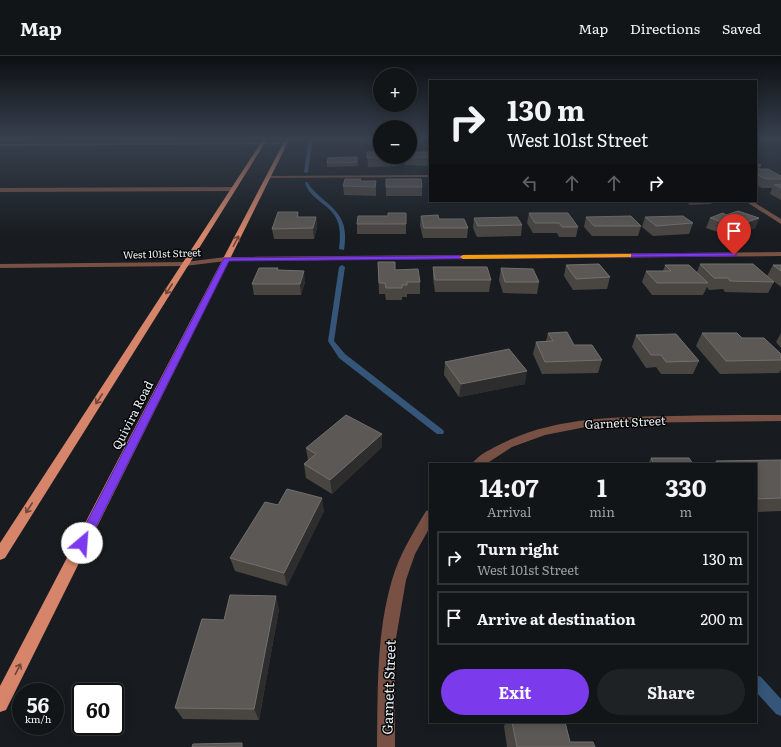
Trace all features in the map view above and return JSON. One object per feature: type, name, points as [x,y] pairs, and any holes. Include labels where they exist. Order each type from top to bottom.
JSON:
[{"type":"main road","points":[[0,554],[245,170]]},
{"type":"main road","name":"Quivira Road","points":[[0,704],[5,685],[271,170]]},
{"type":"street","points":[[268,177],[429,176]]},
{"type":"street","points":[[0,190],[233,189]]},
{"type":"street","points":[[750,202],[781,222]]},
{"type":"street","name":"West 101st Street","points":[[0,266],[185,264],[226,259],[781,254]]},
{"type":"street","name":"Garnett Street","points":[[480,463],[502,448],[523,439],[552,430],[590,422],[781,418]]},
{"type":"street","name":"Garnett Street","points":[[386,747],[387,644],[399,580],[409,553],[429,517]]},
{"type":"building","points":[[757,170],[770,170],[781,176],[781,179],[766,179],[757,174]]},
{"type":"building","points":[[345,179],[376,181],[375,187],[343,186]]},
{"type":"building","points":[[386,179],[421,179],[422,187],[386,187]]},
{"type":"building","points":[[781,184],[781,188],[774,185]]},
{"type":"building","points":[[738,211],[759,218],[735,226],[710,218],[723,213],[726,215]]},
{"type":"building","points":[[278,212],[298,212],[297,217],[316,217],[313,228],[272,229]]},
{"type":"building","points":[[388,213],[406,213],[406,224],[357,224],[358,216],[388,216]]},
{"type":"building","points":[[529,213],[568,213],[578,227],[562,227],[559,223],[535,223]]},
{"type":"building","points":[[438,215],[439,219],[464,219],[468,228],[424,228],[421,216]]},
{"type":"building","points":[[631,216],[641,226],[594,226],[586,217]]},
{"type":"building","points":[[683,216],[693,223],[656,226],[645,217]]},
{"type":"building","points":[[517,217],[522,225],[478,226],[474,218]]},
{"type":"building","points":[[378,262],[395,262],[395,270],[418,269],[420,282],[407,282],[407,285],[402,285],[402,288],[386,288],[385,283],[379,283]]},
{"type":"building","points":[[599,264],[610,277],[576,279],[566,265]]},
{"type":"building","points":[[700,264],[753,264],[774,282],[730,281],[728,278],[714,278]]},
{"type":"building","points":[[665,265],[689,265],[708,283],[657,283],[646,271],[671,271]]},
{"type":"building","points":[[773,265],[781,265],[781,271]]},
{"type":"building","points":[[433,267],[487,267],[491,280],[435,280]]},
{"type":"building","points":[[259,268],[278,268],[277,270],[304,271],[300,284],[252,284]]},
{"type":"building","points":[[501,268],[533,269],[539,282],[505,282]]},
{"type":"building","points":[[567,332],[574,345],[592,345],[602,360],[545,362],[536,342],[553,341],[548,333]]},
{"type":"building","points":[[702,333],[737,333],[742,338],[764,338],[781,354],[781,360],[726,361]]},
{"type":"building","points":[[676,334],[699,361],[666,362],[661,355],[651,355],[636,335]]},
{"type":"building","points":[[509,349],[527,371],[461,384],[445,362]]},
{"type":"building","points":[[346,415],[382,434],[330,480],[304,464],[316,454],[306,448]]},
{"type":"building","points":[[651,458],[689,458],[692,463],[654,463]]},
{"type":"building","points":[[781,460],[781,498],[757,499],[757,463],[717,463],[716,461]]},
{"type":"building","points":[[287,489],[322,498],[284,573],[230,558],[265,502],[278,505]]},
{"type":"building","points":[[230,595],[276,596],[254,709],[175,708],[202,619],[224,620]]},
{"type":"building","points":[[512,723],[565,723],[570,742],[593,742],[595,747],[517,747]]},
{"type":"building","points":[[242,743],[242,747],[192,747],[193,744]]},
{"type":"waterway","points":[[306,183],[309,189],[337,215],[341,223],[342,249]]},
{"type":"waterway","points":[[342,267],[331,341],[342,356],[440,432]]},
{"type":"waterway","points":[[757,683],[781,709]]},
{"type":"slow traffic","points":[[463,257],[628,256]]},
{"type":"route","points":[[82,543],[226,259],[734,255]]}]
